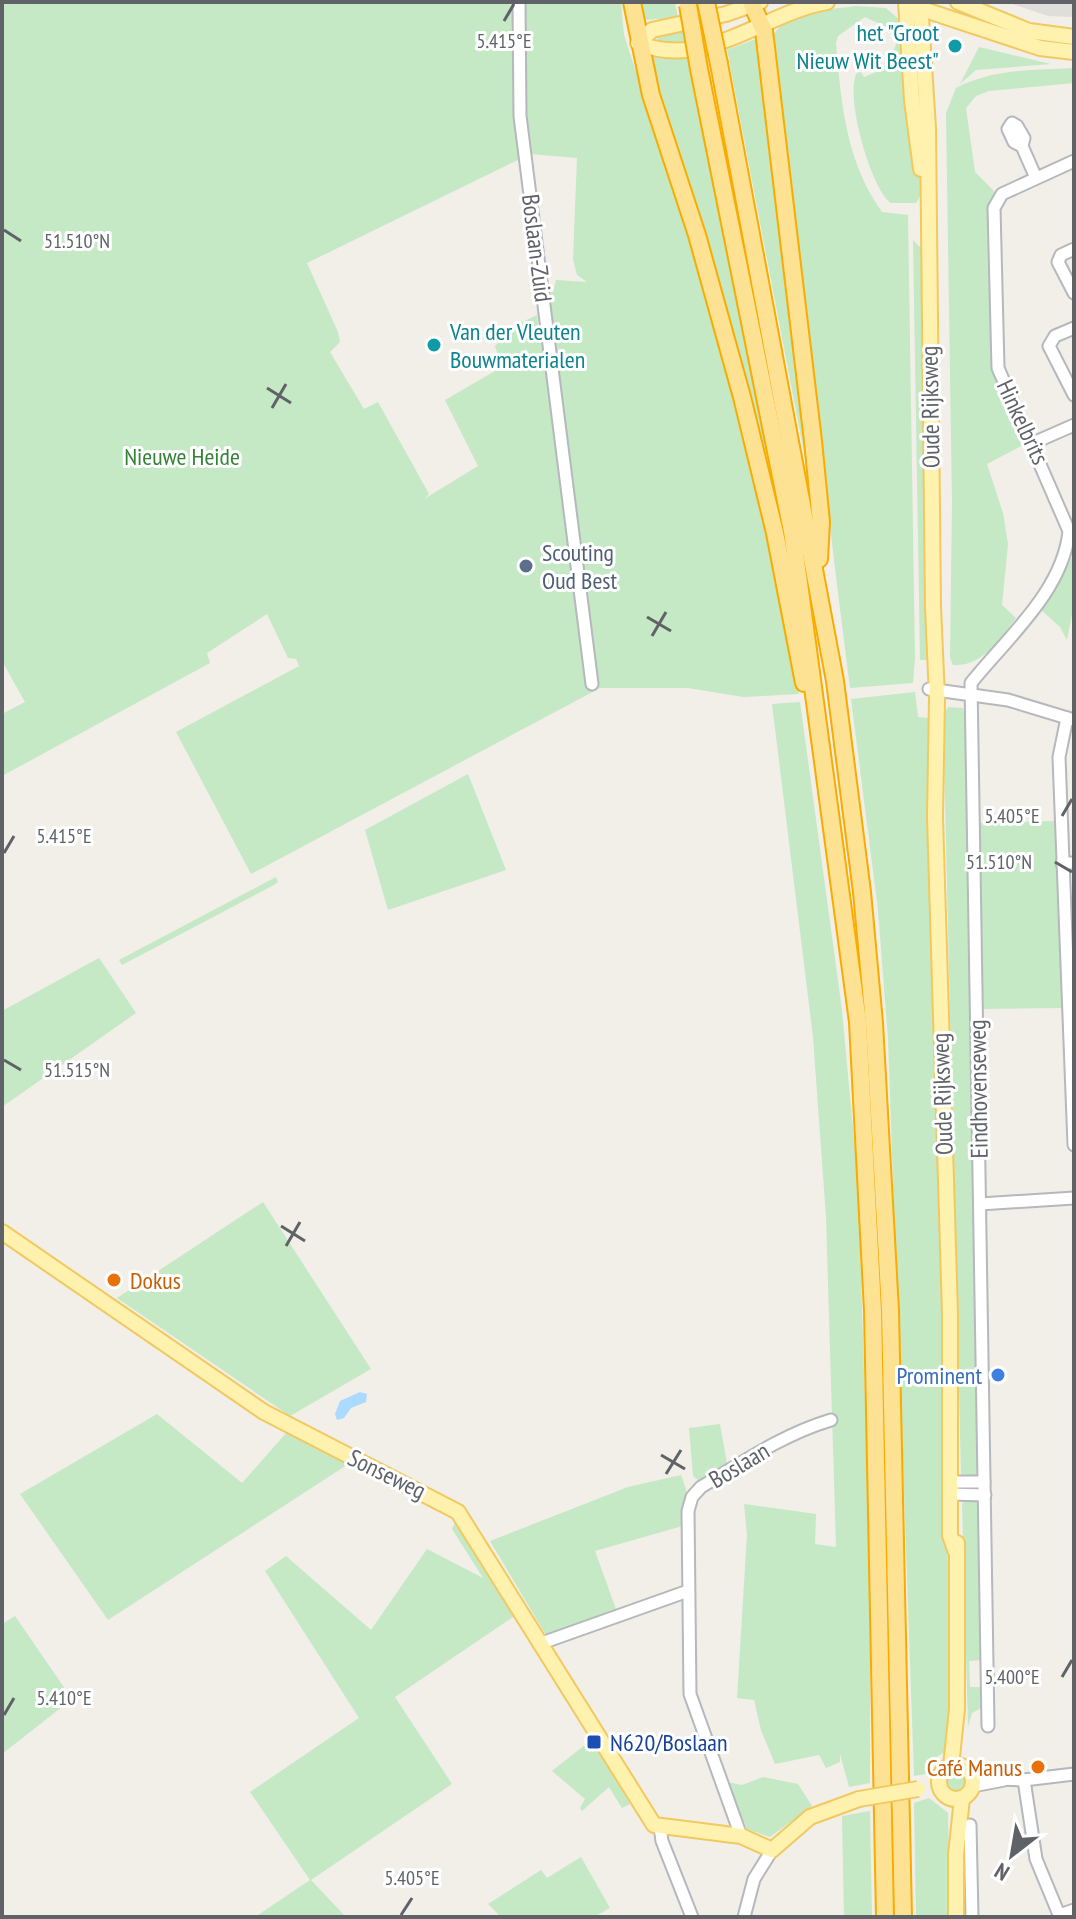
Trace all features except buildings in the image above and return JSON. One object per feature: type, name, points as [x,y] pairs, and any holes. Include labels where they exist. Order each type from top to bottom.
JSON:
[{"type":"highway","points":[[632,2],[638,43],[742,397],[775,533],[803,679],[823,742]]},
{"type":"highway","points":[[706,2],[818,584],[848,773],[874,1023],[890,1311],[903,1917]]},
{"type":"highway","points":[[755,3],[763,26],[813,441],[821,522],[818,584]]},
{"type":"highway","points":[[687,4],[792,531],[823,742],[858,1022],[873,1311],[885,1917]]},
{"type":"main road","points":[[755,3],[652,30],[638,43],[658,51],[686,50],[731,40],[795,9],[827,2]]},
{"type":"main road","points":[[958,2],[1029,31],[1074,37]]},
{"type":"main road","points":[[910,3],[1040,48],[1074,52]]},
{"type":"main road","name":"Oude Rijksweg","points":[[910,3],[924,50],[933,607],[928,640],[933,693],[951,1372],[956,1383],[950,1535],[955,1550],[957,1709],[965,1774]]},
{"type":"main road","name":"Oude Rijksweg","points":[[910,3],[912,100],[928,208]]},
{"type":"main road","points":[[924,50],[935,26],[953,19]]},
{"type":"main road","name":"Sonseweg","points":[[2,1232],[264,1412],[458,1512],[642,1808],[660,1827]]},
{"type":"main road","points":[[660,1827],[741,1836],[772,1850],[810,1817],[859,1799],[938,1790],[965,1774]]},
{"type":"main road","points":[[938,1790],[965,1774]]},
{"type":"main road","points":[[938,1790],[956,1855],[964,1871],[956,1917]]},
{"type":"street","name":"Boslaan-Zuid","points":[[519,2],[520,116],[592,684]]},
{"type":"street","points":[[1022,146],[1036,178]]},
{"type":"street","name":"Hinkelbrits","points":[[966,695],[971,683],[1059,571],[1072,531],[998,368],[995,355],[994,208],[1002,194],[1074,161]]},
{"type":"street","points":[[1074,249],[1061,255],[1058,262],[1074,293]]},
{"type":"street","points":[[1074,328],[1055,336],[1049,346],[1074,395]]},
{"type":"street","points":[[1033,443],[1074,425]]},
{"type":"street","points":[[933,693],[1008,700],[1070,719],[1059,757],[1068,863],[1074,1145]]},
{"type":"street","name":"Eindhovenseweg","points":[[966,695],[980,1204],[988,1726]]},
{"type":"street","points":[[980,1204],[1074,1198]]},
{"type":"street","name":"Boslaan","points":[[741,1836],[690,1694],[688,1511],[692,1497],[701,1487],[767,1447],[806,1427],[831,1420]]},
{"type":"street","points":[[954,1488],[984,1489]]},
{"type":"street","points":[[539,1644],[688,1591]]},
{"type":"street","points":[[965,1774],[1005,1780],[1074,1774]]},
{"type":"street","points":[[1024,1780],[1036,1859],[1060,1916],[1074,1910]]},
{"type":"street","points":[[970,1825],[964,1871],[972,1917]]},
{"type":"street","name":"Sonseweg","points":[[660,1827],[662,1841],[692,1917]]},
{"type":"street","points":[[744,1917],[754,1879],[772,1850]]},
{"type":"shaded area","points":[[1006,2],[1074,2],[1074,17],[1048,16]]},
{"type":"green space","name":"Nieuwe Heide","points":[[2,2],[621,2],[624,35],[701,279],[746,443],[784,610],[799,694],[743,697],[688,688],[600,688],[251,874],[176,732],[299,666],[296,659],[288,658],[267,614],[207,653],[210,663],[2,776],[2,714],[25,702],[2,661]],"holes":[[[530,154],[577,158],[573,259],[577,275],[587,282],[556,280],[553,292],[547,292],[549,307],[540,342],[537,315],[518,324],[495,346],[502,367],[445,400],[478,466],[424,499],[429,494],[378,402],[364,409],[330,352],[340,342],[338,332],[307,263]]]},
{"type":"green space","points":[[639,2],[675,2],[678,18],[641,20]]},
{"type":"green space","points":[[856,6],[886,8],[902,22],[922,193],[916,203],[891,203],[875,180],[868,161],[857,120],[854,84],[857,73],[861,72],[864,77],[886,68],[897,42],[895,31],[865,17],[838,36],[836,43],[843,110],[860,173],[882,212],[908,215],[915,658],[913,683],[850,688],[771,41],[776,31],[795,17]]},
{"type":"green space","points":[[683,27],[686,42],[664,45],[658,42],[661,31]]},
{"type":"green space","points":[[756,39],[815,508],[815,510],[727,50]]},
{"type":"green space","points":[[979,47],[1051,64],[976,70],[960,84]]},
{"type":"green space","points":[[687,52],[768,459],[707,240],[649,57]]},
{"type":"green space","points":[[1074,68],[1074,83],[989,91],[976,96],[966,108],[975,172],[997,194],[994,356],[1029,442],[987,464],[1003,513],[1008,544],[1002,605],[1016,618],[982,657],[953,665],[950,658],[952,502],[946,113],[956,88],[984,77]]},
{"type":"green space","points":[[913,240],[922,249],[927,660],[920,660]]},
{"type":"green space","points":[[1074,553],[1074,605],[1067,640],[1060,627],[1039,608],[1060,581]]},
{"type":"green space","points":[[915,692],[918,717],[928,718],[932,830],[951,1705],[947,1751],[938,1756],[926,1774],[914,1776],[888,1039],[878,910],[851,699]]},
{"type":"green space","points":[[800,702],[842,1010],[858,1183],[870,1562],[870,1783],[849,1787],[840,1754],[840,1762],[826,1768],[819,1755],[775,1764],[761,1730],[754,1700],[737,1698],[747,1535],[744,1504],[816,1514],[815,1544],[836,1547],[826,1217],[813,1037],[772,704]]},
{"type":"green space","points":[[948,707],[963,708],[966,718],[978,1477],[961,1474],[943,715]]},
{"type":"green space","points":[[468,774],[506,870],[388,910],[365,830]]},
{"type":"green space","points":[[1055,821],[1063,1008],[983,1009],[980,823]]},
{"type":"green space","points":[[276,877],[278,882],[274,885],[122,965],[119,960]]},
{"type":"green space","points":[[99,958],[136,1013],[2,1107],[2,1011]]},
{"type":"green space","points":[[263,1202],[371,1369],[290,1416],[117,1298]]},
{"type":"green space","points":[[157,1414],[242,1483],[287,1432],[350,1463],[108,1620],[20,1494]]},
{"type":"green space","points":[[720,1424],[727,1464],[698,1480],[693,1476],[689,1428]]},
{"type":"green space","points":[[681,1475],[686,1489],[686,1525],[595,1551],[617,1612],[546,1635],[490,1541],[628,1487]]},
{"type":"green space","points":[[971,1500],[979,1503],[981,1660],[969,1661],[970,1687],[983,1687],[983,1707],[972,1713],[968,1727],[962,1503]]},
{"type":"green space","points":[[457,1519],[516,1615],[395,1697],[452,1784],[311,1880],[346,1917],[255,1917],[310,1880],[250,1792],[359,1718],[265,1571],[286,1556],[371,1630],[427,1549],[483,1578],[452,1529]]},
{"type":"green space","points":[[15,1616],[72,1699],[2,1754],[2,1624]]},
{"type":"green space","points":[[591,1740],[630,1804],[622,1808],[609,1787],[582,1811],[580,1808],[585,1799],[552,1771]]},
{"type":"green space","points":[[957,1771],[965,1774],[968,1782],[965,1790],[957,1793],[949,1790],[946,1782],[949,1774]]},
{"type":"green space","points":[[763,1777],[798,1784],[812,1806],[770,1837],[747,1829],[727,1782],[742,1785]]},
{"type":"green space","points":[[929,1798],[948,1813],[950,1917],[916,1917],[914,1803]]},
{"type":"green space","points":[[870,1811],[872,1917],[844,1917],[842,1816]]},
{"type":"green space","points":[[581,1857],[610,1908],[594,1917],[501,1917],[488,1904],[541,1870],[547,1878]]},
{"type":"water","points":[[360,1392],[367,1394],[366,1402],[351,1408],[344,1418],[337,1420],[335,1414],[340,1401]]},
{"type":"place","name":"het \"Groot Nieuw Wit Beest\"","points":[[955,46]]},
{"type":"place","name":"Van der Vleuten Bouwmaterialen","points":[[434,345]]},
{"type":"place","name":"Scouting Oud Best","points":[[526,566]]},
{"type":"place","name":"Dokus","points":[[114,1280]]},
{"type":"place","name":"Prominent","points":[[998,1375]]},
{"type":"place","name":"N620/Boslaan","points":[[594,1742]]},
{"type":"place","name":"Café Manus","points":[[1038,1767]]}]
